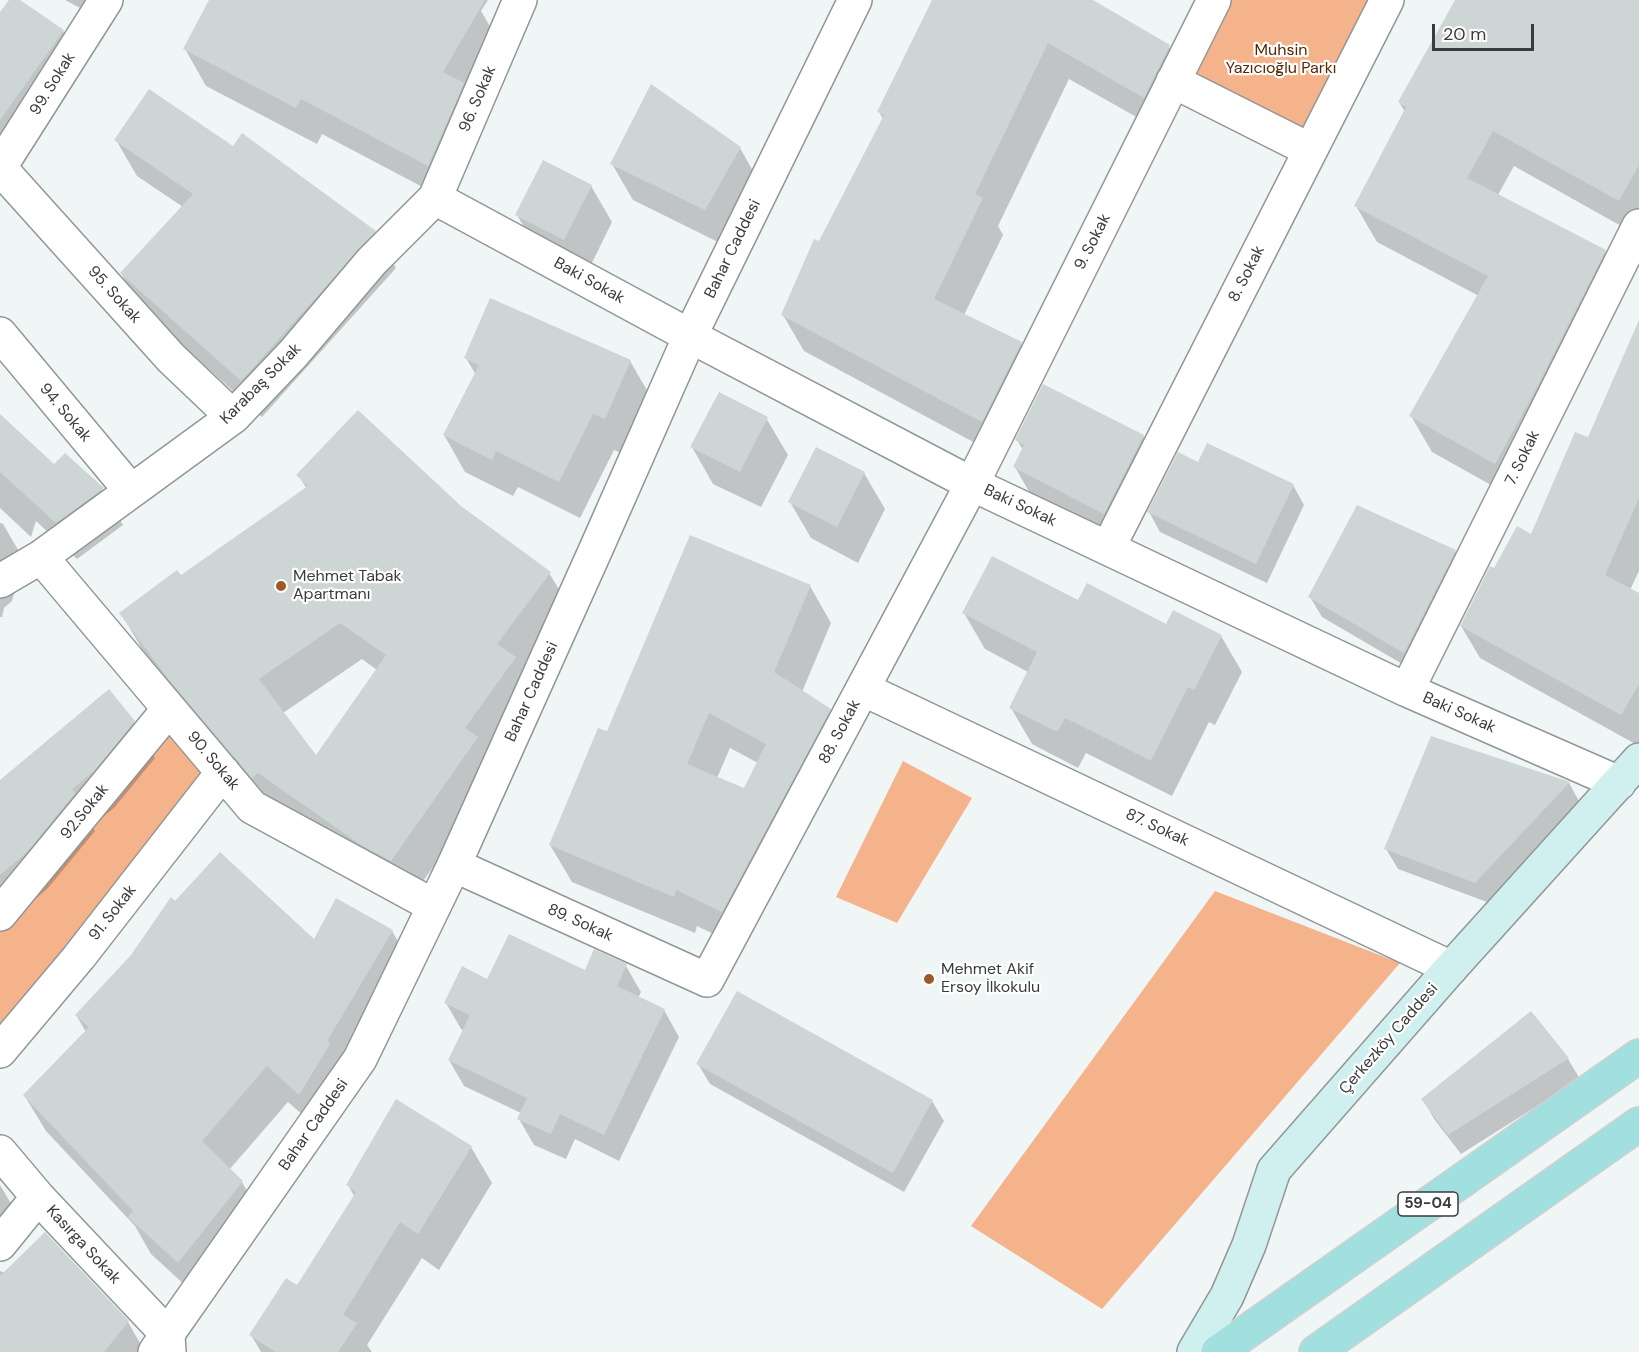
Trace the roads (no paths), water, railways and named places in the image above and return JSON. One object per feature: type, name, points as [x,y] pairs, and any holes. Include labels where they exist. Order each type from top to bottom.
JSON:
[{"type":"main road","name":"Çerkezköy Caddesi","points":[[1194,1352],[1227,1296],[1249,1245],[1274,1170],[1451,968],[1629,772]]},
{"type":"main road","name":"59-04","points":[[1218,1352],[1639,1056]]},
{"type":"main road","points":[[1316,1352],[1639,1124]]},
{"type":"street","name":"99. Sokak","points":[[0,168],[106,0]]},
{"type":"street","name":"96. Sokak","points":[[435,198],[520,0]]},
{"type":"street","name":"Bahar Caddesi","points":[[164,1346],[360,1059],[454,865],[690,336],[855,0]]},
{"type":"street","name":"9. Sokak","points":[[972,484],[1214,0]]},
{"type":"street","name":"8. Sokak","points":[[1108,548],[1387,0]]},
{"type":"street","points":[[1173,81],[1310,150]]},
{"type":"street","name":"95. Sokak","points":[[0,168],[171,358],[233,417]]},
{"type":"street","name":"Baki Sokak","points":[[435,198],[690,336],[972,484],[1407,690],[1629,772]]},
{"type":"street","name":"Karabaş Sokak","points":[[0,580],[41,557],[233,417],[293,354],[372,261],[435,198]]},
{"type":"street","name":"7. Sokak","points":[[1407,690],[1639,226]]},
{"type":"street","name":"94. Sokak","points":[[0,334],[131,491]]},
{"type":"street","name":"88. Sokak","points":[[707,980],[972,484]]},
{"type":"street","name":"90. Sokak","points":[[41,557],[252,807],[434,906]]},
{"type":"street","name":"87. Sokak","points":[[863,689],[1451,968]]},
{"type":"street","name":"92.Sokak","points":[[0,914],[169,709]]},
{"type":"street","name":"91. Sokak","points":[[0,1051],[79,957],[223,772]]},
{"type":"street","name":"89. Sokak","points":[[454,865],[707,980]]},
{"type":"street","name":"Kasırga Sokak","points":[[0,1152],[164,1346]]},
{"type":"street","points":[[0,1244],[38,1197]]},
{"type":"place","name":"Mehmet Tabak Apartmanı","points":[[281,586]]},
{"type":"place","name":"Mehmet Akif Ersoy İlkokulu","points":[[929,979]]},
{"type":"park label","name":"Muhsin Yazıcıoğlu Parkı","points":[[1281,60]]}]
